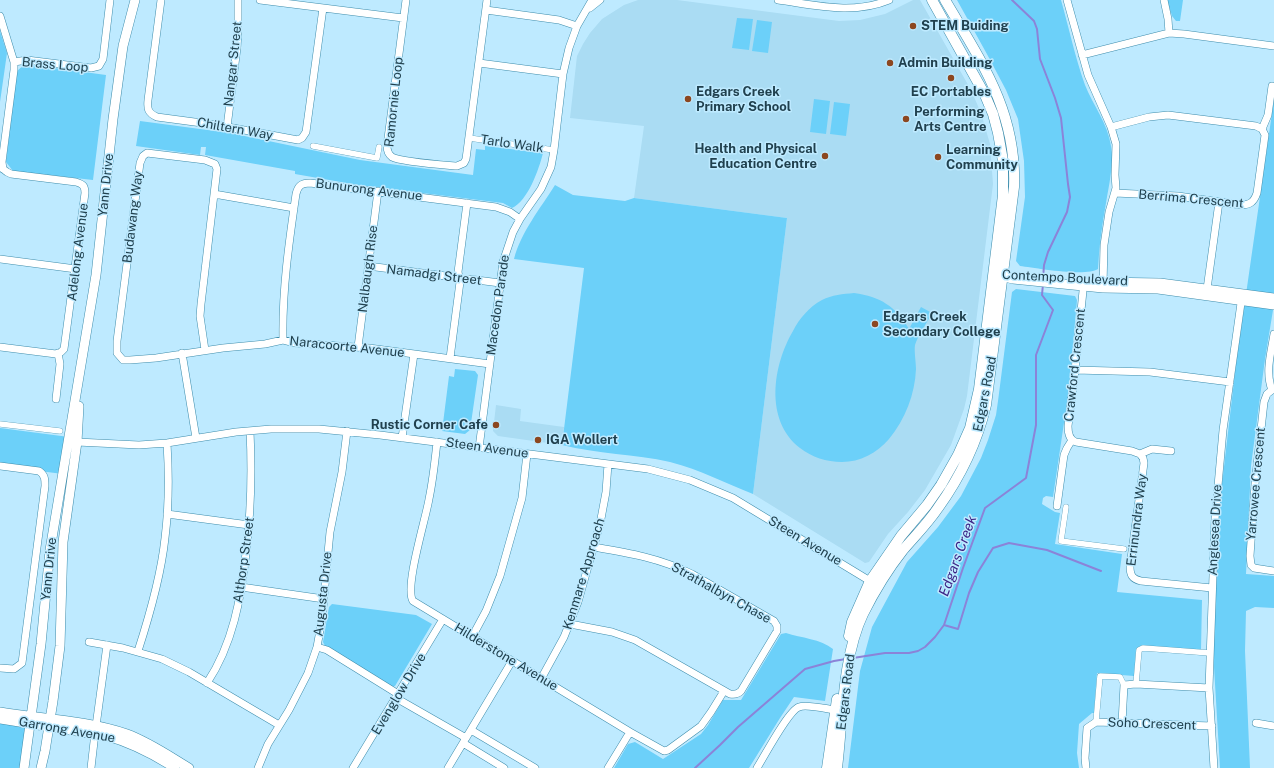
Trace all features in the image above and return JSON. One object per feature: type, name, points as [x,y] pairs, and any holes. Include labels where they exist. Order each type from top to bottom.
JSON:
[{"type":"main road","name":"Edgars Road","points":[[932,0],[984,94],[993,114],[1001,145],[1004,182],[1000,275]]},
{"type":"main road","name":"Edgars Road","points":[[827,768],[836,710],[844,678],[851,638],[863,614],[874,583],[930,519],[946,497],[960,473],[978,436],[986,405],[1000,275],[1015,172],[1012,144],[1004,109],[991,81],[945,0]]},
{"type":"main road","name":"Edgars Road","points":[[837,768],[844,678]]},
{"type":"street","name":"Brass Loop","points":[[14,62],[28,60],[91,68],[99,66],[103,59],[110,0]]},
{"type":"street","name":"Yann Drive","points":[[24,768],[41,644],[50,550],[96,275],[113,119],[123,46],[135,0]]},
{"type":"street","name":"Chiltern Way","points":[[161,0],[148,100],[149,113],[157,118],[227,127],[293,140],[298,140],[305,136],[308,125],[323,8]]},
{"type":"street","name":"Nangar Street","points":[[227,127],[238,31],[238,0]]},
{"type":"street","points":[[260,0],[403,18]]},
{"type":"street","name":"Ramornie Loop","points":[[406,0],[387,152],[390,156],[400,159],[457,166],[464,163],[466,159],[487,0]]},
{"type":"street","name":"Macedon Parade","points":[[479,448],[500,283],[507,246],[520,219],[546,179],[554,150],[563,74],[569,48],[577,26],[592,0]]},
{"type":"street","name":"Macedon Parade","points":[[587,11],[600,0]]},
{"type":"street","points":[[778,0],[845,8],[889,0]]},
{"type":"street","points":[[1067,0],[1090,80],[1111,127],[1117,150],[1115,193],[1104,245],[1103,285]]},
{"type":"street","points":[[1164,0],[1169,33]]},
{"type":"street","points":[[486,10],[559,20],[577,26]]},
{"type":"street","points":[[0,16],[14,62],[2,170]]},
{"type":"street","points":[[1082,55],[1169,33],[1274,46]]},
{"type":"street","points":[[479,63],[563,74]]},
{"type":"street","points":[[1111,127],[1149,117],[1168,115],[1250,125],[1262,129],[1268,114],[1272,86]]},
{"type":"street","name":"Berrima Crescent","points":[[1115,193],[1166,195],[1241,205],[1249,204],[1254,200],[1258,189],[1265,135],[1262,129]]},
{"type":"street","name":"Tarlo Walk","points":[[469,138],[554,150]]},
{"type":"street","points":[[313,146],[377,158],[379,147]]},
{"type":"street","name":"Budawang Way","points":[[150,153],[211,161],[215,164],[217,169],[200,304],[200,316],[205,350],[156,358],[130,360],[122,360],[117,353],[117,341],[141,159],[145,154],[150,153]]},
{"type":"street","name":"Adelong Avenue","points":[[2,170],[11,174],[76,182],[85,187],[76,269],[65,345],[63,350],[58,353]]},
{"type":"street","name":"Bunurong Avenue","points":[[283,340],[283,296],[294,208],[298,188],[301,184],[305,183],[378,191],[467,203],[504,209],[520,219]]},
{"type":"street","name":"Nalbaugh Rise","points":[[358,347],[378,191]]},
{"type":"street","points":[[214,194],[294,208]]},
{"type":"street","points":[[1207,289],[1219,202]]},
{"type":"street","points":[[450,358],[460,282],[458,272],[467,203]]},
{"type":"street","points":[[0,259],[76,269]]},
{"type":"street","name":"Namadgi Street","points":[[368,266],[500,283]]},
{"type":"street","name":"Contempo Boulevard","points":[[1000,275],[1084,284],[1242,297],[1274,298]]},
{"type":"street","name":"Contempo Boulevard","points":[[1103,285],[1160,283],[1207,289],[1274,305]]},
{"type":"street","name":"Crawford Crescent","points":[[1084,284],[1068,426],[1069,435],[1072,440],[1080,443],[1132,451],[1140,454],[1152,449],[1171,451]]},
{"type":"street","name":"Anglesea Drive","points":[[1214,768],[1209,688],[1217,492],[1242,297]]},
{"type":"street","name":"Yarrowee Crescent","points":[[1274,334],[1268,374],[1273,390],[1267,394],[1264,402],[1255,484],[1250,556],[1254,568],[1274,571]]},
{"type":"street","name":"Naracoorte Avenue","points":[[205,350],[266,344],[283,340],[300,344],[358,347],[490,364]]},
{"type":"street","points":[[0,347],[58,353],[60,364],[56,399]]},
{"type":"street","points":[[182,354],[196,438]]},
{"type":"street","points":[[402,438],[414,354]]},
{"type":"street","points":[[1075,370],[1150,372],[1230,382]]},
{"type":"street","name":"Yann Drive","points":[[42,768],[50,723],[60,646],[63,542],[77,442],[80,371]]},
{"type":"street","points":[[0,424],[60,431]]},
{"type":"street","name":"Steen Avenue","points":[[77,442],[139,445],[167,443],[250,431],[293,429],[347,431],[648,469],[690,480],[713,489],[752,509],[874,583]]},
{"type":"street","name":"Althorp Street","points":[[208,683],[219,664],[230,636],[242,587],[250,524],[252,472],[250,431]]},
{"type":"street","name":"Augusta Drive","points":[[258,768],[268,744],[308,673],[317,647],[322,619],[328,546],[342,472],[347,431]]},
{"type":"street","points":[[1057,506],[1064,455],[1072,440]]},
{"type":"street","name":"Hilderstone Avenue","points":[[437,442],[433,479],[416,556],[410,592],[413,601],[661,750],[666,751],[701,726],[724,691]]},
{"type":"street","points":[[138,651],[160,570],[166,538],[169,480],[167,443]]},
{"type":"street","points":[[472,637],[486,612],[500,576],[522,498],[527,454]]},
{"type":"street","name":"Errinundra Way","points":[[1140,454],[1144,463],[1130,566],[1132,576],[1142,581],[1212,588]]},
{"type":"street","name":"Kenmare Approach","points":[[542,679],[570,624],[594,547],[603,510],[608,464]]},
{"type":"street","points":[[0,466],[39,471],[43,473],[45,478],[45,486],[22,663],[14,669],[0,668]]},
{"type":"street","points":[[1066,507],[1061,541],[1124,549]]},
{"type":"street","points":[[168,514],[250,524]]},
{"type":"street","name":"Strathalbyn Chase","points":[[594,547],[644,556],[678,567],[714,586],[776,623],[778,628],[776,634],[741,691],[733,695],[724,691]]},
{"type":"street","points":[[242,587],[324,599]]},
{"type":"street","name":"Evenglow Drive","points":[[353,768],[443,619]]},
{"type":"street","points":[[570,624],[612,632],[635,640],[724,691]]},
{"type":"street","points":[[89,642],[138,651],[176,665],[279,725]]},
{"type":"street","points":[[91,768],[107,645]]},
{"type":"street","points":[[317,647],[327,650],[465,740],[504,768]]},
{"type":"street","points":[[1136,684],[1138,654],[1139,650],[1143,648],[1210,653]]},
{"type":"street","points":[[448,768],[512,661]]},
{"type":"street","points":[[1096,722],[1100,676],[1120,677],[1124,685],[1122,723]]},
{"type":"street","points":[[1124,685],[1136,684],[1209,688]]},
{"type":"street","points":[[757,768],[786,720],[797,708],[802,706],[836,710]]},
{"type":"street","name":"Garrong Avenue","points":[[0,712],[31,720],[96,730],[133,744],[175,768]]},
{"type":"street","name":"Garrong Avenue","points":[[0,719],[31,720]]},
{"type":"street","name":"Soho Crescent","points":[[1086,768],[1085,758],[1087,728],[1096,722],[1212,726]]},
{"type":"street","points":[[1256,723],[1274,726]]},
{"type":"street","name":"Garrong Avenue","points":[[96,730],[108,728],[127,734],[145,742],[188,768]]},
{"type":"street","points":[[471,730],[535,768]]},
{"type":"street","points":[[608,768],[630,732]]},
{"type":"shaded area","name":"Edgars Creek Secondary College","points":[[638,0],[677,0],[839,21],[860,20],[885,14],[913,0],[920,0],[971,90],[981,113],[990,144],[993,184],[967,396],[964,409],[951,445],[925,490],[888,534],[869,562],[865,563],[753,494],[787,218],[634,198],[644,126],[570,118],[577,56],[583,44],[602,19],[624,5]]},
{"type":"shaded area","points":[[957,0],[1061,0],[1085,85],[1104,122],[1112,153],[1112,167],[1103,220],[1098,269],[1083,272],[1060,271],[1020,266],[1016,261],[1025,197],[1024,161],[1018,119],[1006,90]]},
{"type":"shaded area","points":[[1167,0],[1183,0],[1180,21],[1176,21],[1172,16]]},
{"type":"shaded area","points":[[737,18],[753,19],[749,50],[732,48]]},
{"type":"shaded area","points":[[757,20],[772,22],[768,53],[752,51]]},
{"type":"shaded area","points":[[0,31],[7,53],[0,102]]},
{"type":"shaded area","points":[[25,64],[106,75],[93,180],[13,171],[6,162],[17,71]]},
{"type":"shaded area","points":[[814,99],[830,101],[826,134],[810,132]]},
{"type":"shaded area","points":[[1274,99],[1274,304],[1251,466],[1246,574],[1274,576],[1274,608],[1255,607],[1246,611],[1245,651],[1250,768],[1220,768],[1213,650],[1218,518],[1236,364]]},
{"type":"shaded area","points":[[834,102],[850,104],[846,136],[830,134]]},
{"type":"shaded area","points":[[140,121],[230,133],[360,160],[473,175],[476,149],[485,150],[485,146],[543,153],[536,176],[528,192],[518,204],[512,208],[503,203],[358,185],[295,174],[295,171],[205,155],[206,147],[201,147],[200,155],[136,146]]},
{"type":"shaded area","points":[[555,185],[573,195],[625,201],[634,198],[787,218],[753,494],[703,473],[670,462],[562,445],[584,268],[514,259],[521,239]]},
{"type":"shaded area","points":[[1016,289],[1075,296],[1077,300],[1069,389],[1053,497],[1046,496],[1043,498],[1042,504],[1055,512],[1060,513],[1055,544],[1122,554],[1117,592],[1202,600],[1201,650],[1142,646],[1136,649],[1134,676],[1097,673],[1094,713],[1079,724],[1077,753],[1079,768],[848,768],[860,671],[872,627],[907,562],[938,527],[961,496],[981,458],[996,415],[1012,292]]},
{"type":"shaded area","points":[[854,293],[880,300],[898,314],[909,329],[921,307],[932,313],[920,333],[915,345],[916,369],[914,388],[908,406],[895,432],[884,444],[868,456],[849,462],[830,461],[814,456],[800,448],[789,436],[781,423],[777,408],[777,376],[786,345],[801,318],[813,306],[826,298]]},
{"type":"shaded area","points":[[455,369],[475,371],[478,375],[470,430],[465,434],[442,431],[449,376],[454,377]]},
{"type":"shaded area","points":[[496,405],[521,409],[520,421],[564,427],[562,445],[498,436],[493,431]]},
{"type":"shaded area","points":[[0,428],[69,437],[63,474],[0,466]]},
{"type":"shaded area","points":[[332,604],[416,615],[432,624],[395,686],[392,687],[325,646],[323,642],[329,607]]},
{"type":"shaded area","points":[[786,633],[823,643],[833,649],[825,701],[794,697],[749,768],[614,768],[628,744],[635,742],[663,759],[701,734],[723,700],[741,700],[781,634]]},
{"type":"shaded area","points":[[0,719],[30,724],[24,768],[0,768]]},
{"type":"waterway","name":"Edgars Creek","points":[[1012,0],[1034,21],[1037,29],[1040,59],[1061,118],[1070,197],[1067,212],[1048,252],[1044,265],[1043,279]]},
{"type":"waterway","name":"Edgars Creek","points":[[853,658],[885,653],[909,653],[918,651],[925,647],[935,637],[944,625],[985,508],[1026,478],[1036,425],[1036,355],[1053,310],[1042,295],[1043,284]]},
{"type":"waterway","points":[[944,625],[958,629],[969,593],[978,572],[993,548],[1009,543],[1047,550],[1101,571]]},
{"type":"waterway","name":"Edgars Creek","points":[[695,768],[738,727],[805,669],[846,659]]},
{"type":"place","name":"STEM Buiding","points":[[913,26]]},
{"type":"place","name":"Admin Building","points":[[890,63]]},
{"type":"place","name":"EC Portables","points":[[951,78]]},
{"type":"place","name":"Edgars Creek Primary School","points":[[688,99]]},
{"type":"place","name":"Performing Arts Centre","points":[[906,119]]},
{"type":"place","name":"Health and Physical Education Centre","points":[[825,156]]},
{"type":"place","name":"Learning Community","points":[[938,157]]},
{"type":"place","name":"Edgars Creek Secondary College","points":[[875,324]]},
{"type":"place","name":"Rustic Corner Cafe","points":[[496,425]]},
{"type":"place","name":"IGA Wollert","points":[[538,440]]}]
